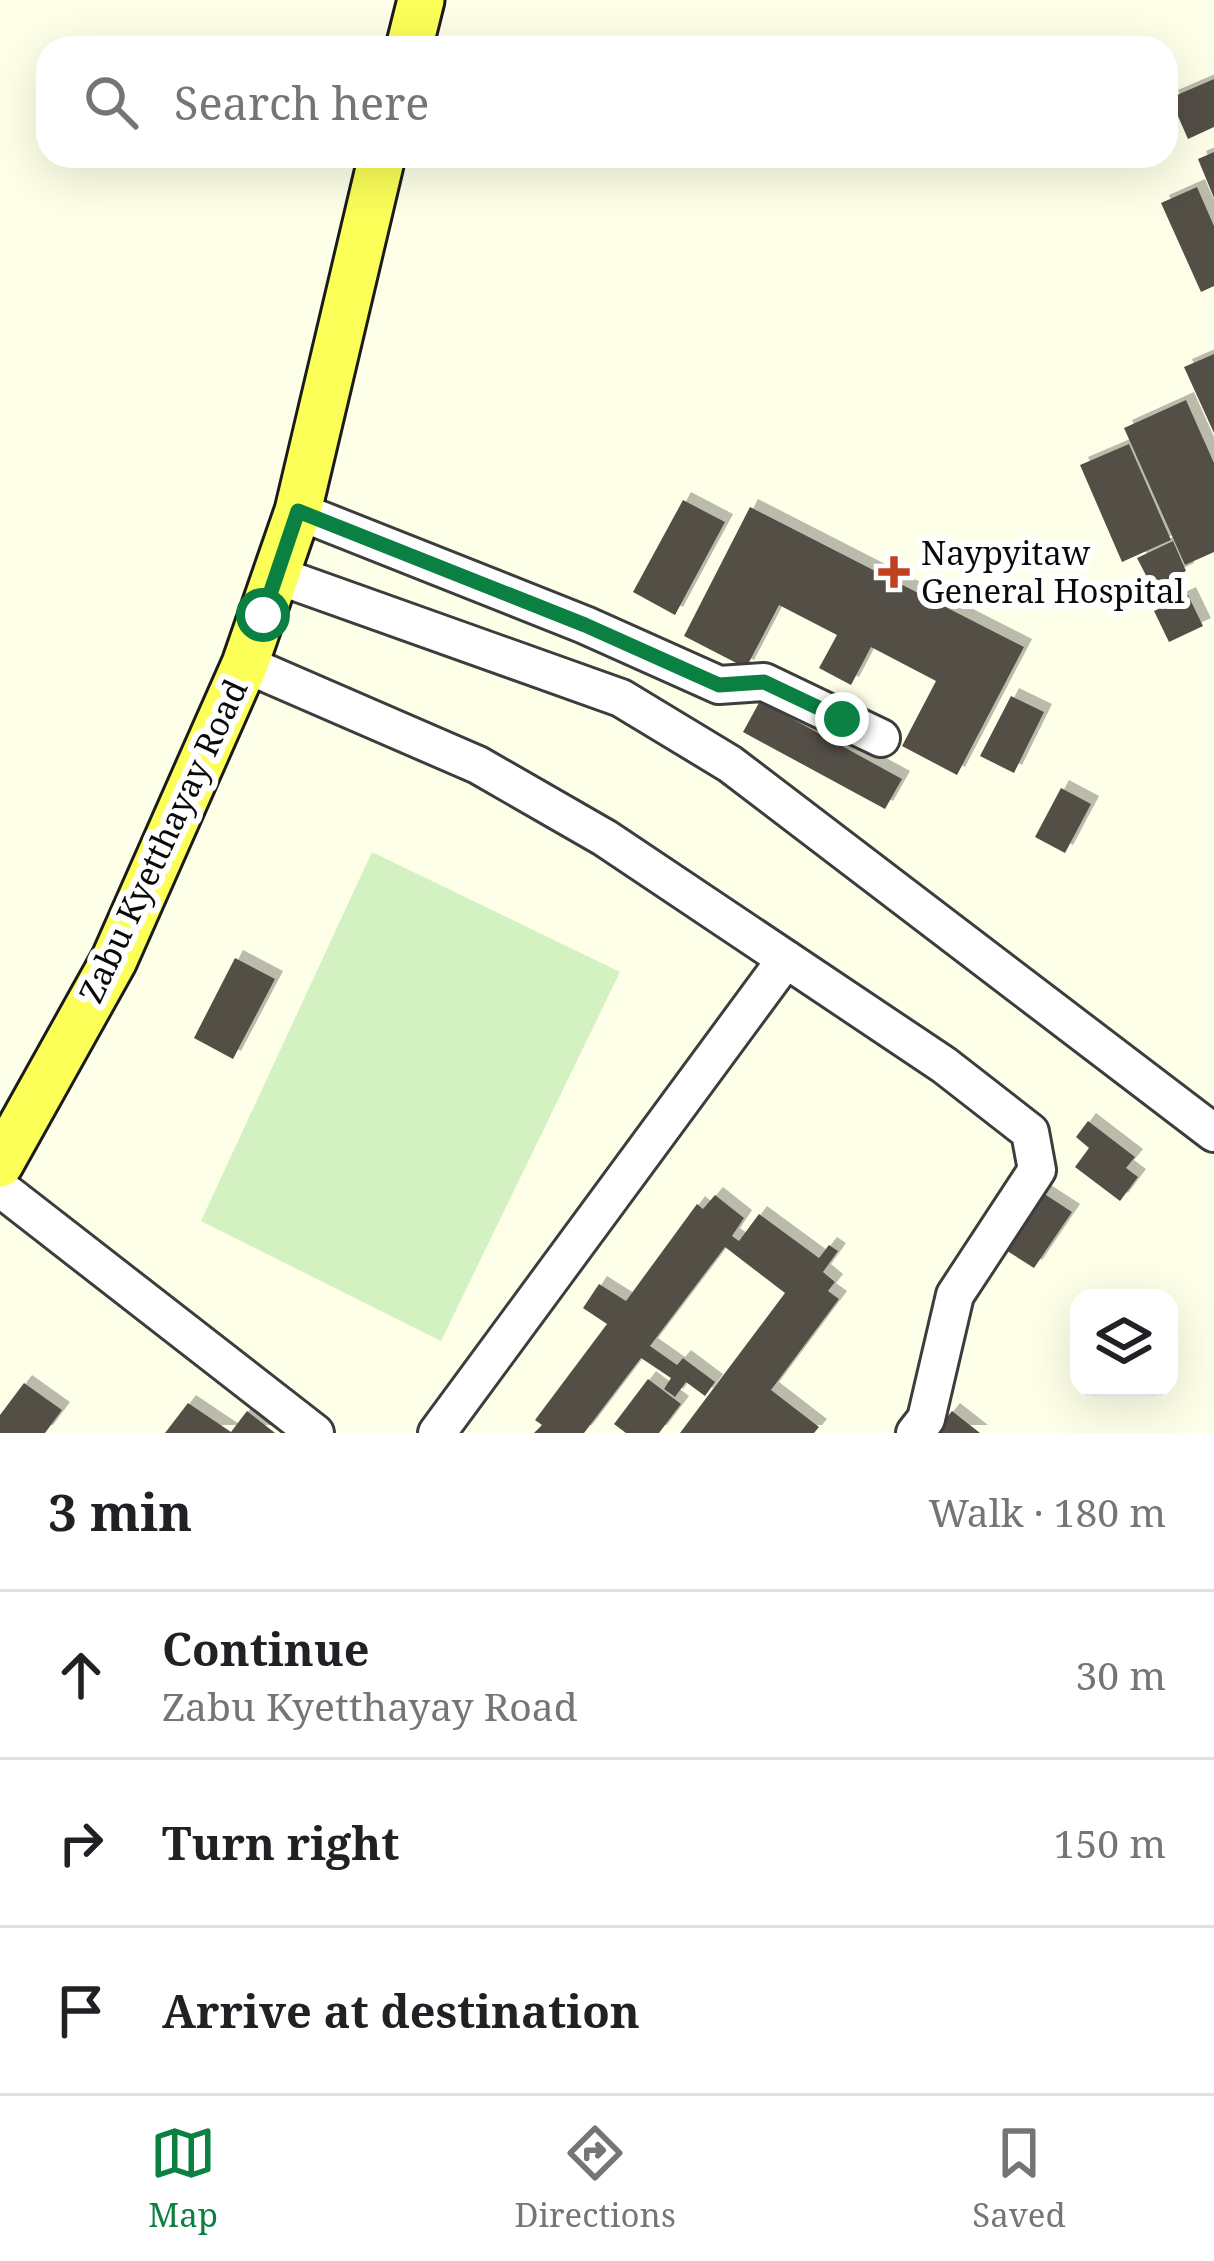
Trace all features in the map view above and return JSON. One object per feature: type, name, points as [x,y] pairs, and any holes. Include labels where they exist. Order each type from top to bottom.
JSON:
[{"type":"main road","points":[[412,36],[421,0]]},
{"type":"main road","name":"Zabu Kyetthayay Road","points":[[0,1164],[114,960],[244,664],[298,511],[379,168]]},
{"type":"street","points":[[298,511],[585,625],[719,685],[764,682],[881,738]]},
{"type":"street","points":[[276,575],[621,698],[730,764],[1214,1133]]},
{"type":"street","points":[[244,664],[478,765],[605,838],[944,1065],[1030,1132],[1037,1170],[955,1295],[926,1419],[915,1433]]},
{"type":"street","points":[[437,1433],[786,959]]},
{"type":"street","points":[[0,1188],[315,1433]]},
{"type":"green space","points":[[372,852],[620,972],[441,1341],[201,1221]]},
{"type":"building","points":[[1214,79],[1214,127],[1188,139],[1178,116],[1178,95]]},
{"type":"building","points":[[1214,152],[1214,198],[1198,159]]},
{"type":"building","points":[[1197,187],[1214,226],[1214,286],[1201,292],[1161,203]]},
{"type":"building","points":[[1214,354],[1214,433],[1184,367]]},
{"type":"building","points":[[1186,400],[1214,463],[1214,552],[1185,565],[1124,428]]},
{"type":"building","points":[[1129,444],[1171,540],[1122,562],[1080,465]]},
{"type":"building","points":[[683,500],[725,522],[675,615],[633,592]]},
{"type":"building","points":[[750,507],[1024,647],[957,775],[902,746],[936,681],[871,647],[851,685],[819,668],[837,635],[779,605],[746,668],[684,636]]},
{"type":"building","points":[[1173,541],[1186,571],[1152,587],[1137,558]]},
{"type":"building","points":[[1188,595],[1203,626],[1169,642],[1154,611]]},
{"type":"building","points":[[1011,696],[1044,712],[1014,773],[980,756]]},
{"type":"building","points":[[760,701],[902,779],[885,809],[743,732]]},
{"type":"building","points":[[1061,788],[1091,804],[1065,853],[1035,837]]},
{"type":"building","points":[[235,958],[275,979],[233,1059],[194,1038]]},
{"type":"building","points":[[1088,1121],[1135,1157],[1126,1168],[1138,1177],[1120,1201],[1075,1167],[1089,1148],[1076,1137]]},
{"type":"building","points":[[1043,1193],[1072,1212],[1034,1268],[1004,1249]]},
{"type":"building","points":[[715,1195],[744,1218],[732,1236],[739,1241],[759,1214],[819,1258],[829,1245],[838,1251],[823,1272],[835,1282],[828,1291],[839,1299],[771,1390],[819,1427],[814,1433],[680,1433],[785,1293],[725,1247],[650,1346],[677,1365],[683,1358],[715,1382],[705,1396],[686,1382],[675,1397],[664,1389],[671,1378],[641,1358],[584,1433],[534,1433],[542,1425],[535,1420],[607,1324],[583,1308],[599,1284],[626,1301],[697,1204],[703,1209]]},
{"type":"building","points":[[648,1379],[681,1404],[659,1433],[626,1433],[614,1424]]},
{"type":"building","points":[[24,1383],[62,1410],[45,1433],[0,1433],[0,1415]]},
{"type":"building","points":[[188,1403],[231,1432],[247,1411],[275,1433],[165,1433]]},
{"type":"building","points":[[952,1411],[980,1433],[934,1433]]},
{"type":"place","name":"Naypyitaw General Hospital","points":[[894,572]]},
{"type":"route","points":[[263,615],[298,511],[585,625],[719,685],[764,682],[842,719]]}]
